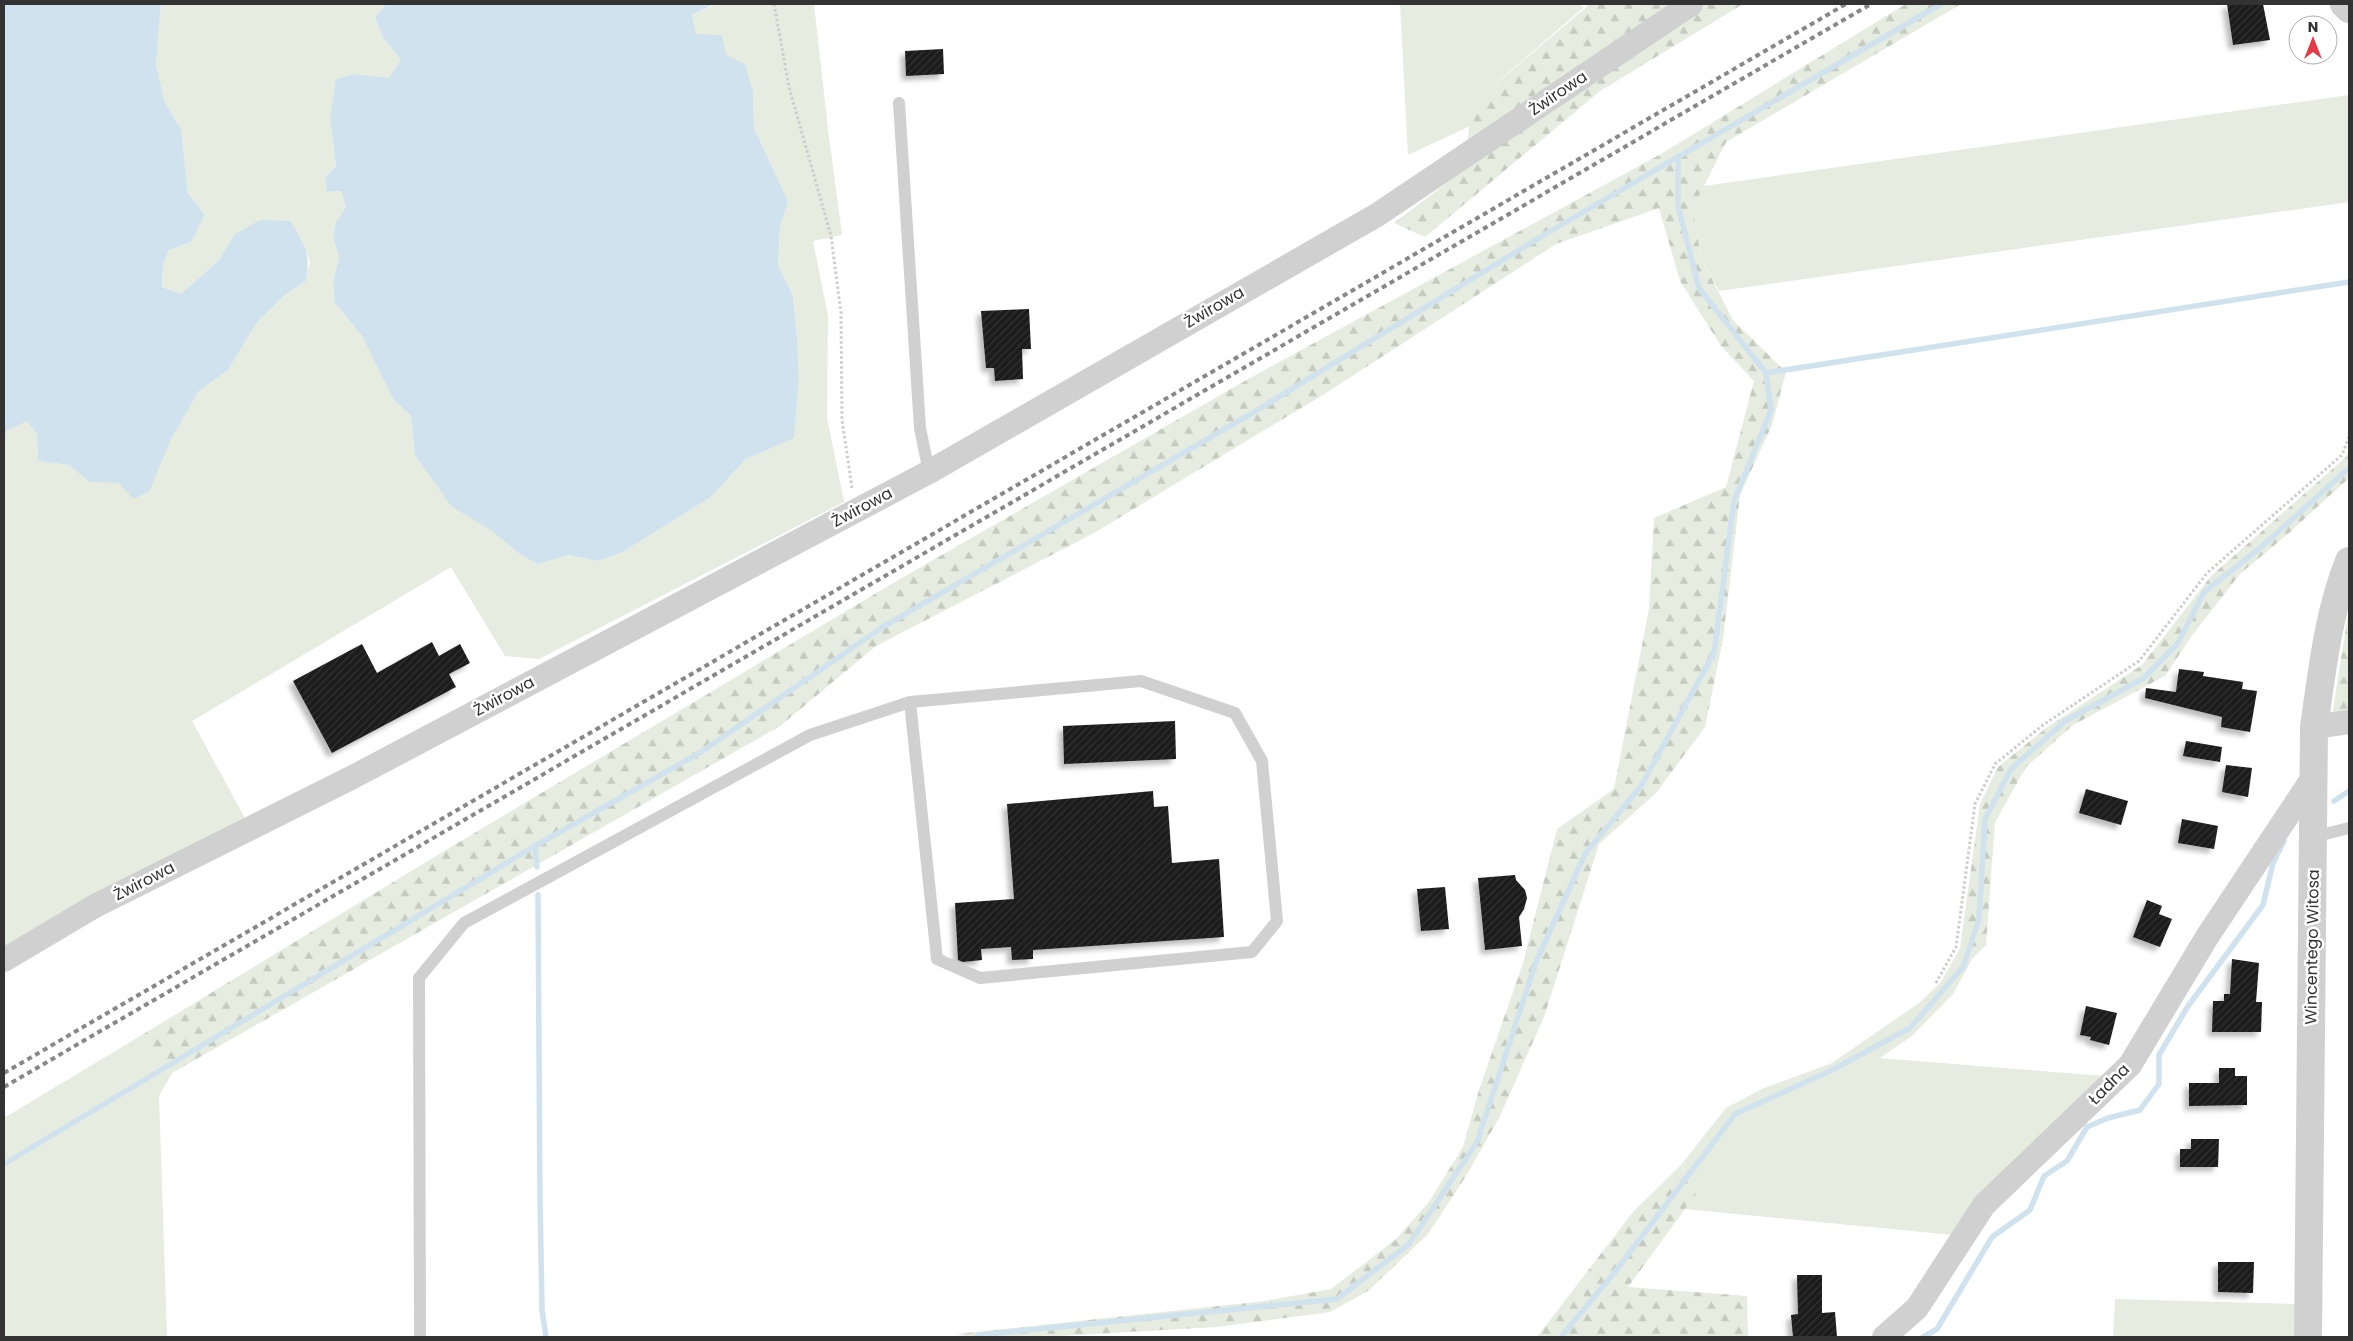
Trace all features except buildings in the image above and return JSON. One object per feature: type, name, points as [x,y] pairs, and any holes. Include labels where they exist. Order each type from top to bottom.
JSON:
[{"type":"street","name":"Żwirowa","points":[[4,960],[95,906],[352,777],[929,472],[1377,215],[1691,4]]},
{"type":"street","points":[[2344,4],[2349,9]]},
{"type":"street","name":"Wincentego Witosa","points":[[2308,1337],[2314,728],[2324,656],[2340,584],[2349,561]]},
{"type":"street","points":[[2314,728],[2349,722]]},
{"type":"street","name":"Ładna","points":[[1884,1337],[1918,1308],[1984,1204],[2130,1065],[2207,937],[2314,776]]},
{"type":"lane","points":[[900,103],[920,428],[929,472]]},
{"type":"lane","points":[[420,1337],[420,978],[464,924],[810,735],[910,702],[1141,681],[1235,713],[1262,761],[1277,921],[1252,952],[980,978],[936,959],[910,702]]},
{"type":"lane","points":[[2313,838],[2349,828]]},
{"type":"path","points":[[774,4],[789,88],[830,236],[840,313],[842,420],[855,511]]},
{"type":"path","points":[[1936,983],[1956,948],[1975,804],[1995,764],[2043,726],[2139,661],[2207,573],[2342,455],[2349,437]]},
{"type":"green space","points":[[161,4],[386,4],[375,17],[382,36],[401,60],[389,78],[355,74],[330,118],[336,166],[325,177],[327,192],[341,191],[346,207],[336,222],[333,236],[339,257],[333,283],[335,303],[362,336],[393,399],[411,416],[415,455],[492,531],[518,553],[537,564],[568,555],[598,561],[623,552],[711,497],[746,459],[794,437],[799,379],[797,337],[793,296],[778,265],[780,228],[788,201],[754,128],[753,92],[726,55],[696,34],[692,15],[716,4],[814,4],[842,235],[813,241],[828,316],[827,418],[844,502],[539,659],[505,656],[451,567],[192,721],[246,820],[4,949],[4,473],[6,431],[27,420],[37,434],[38,461],[69,465],[91,481],[119,483],[171,438],[199,391],[228,370],[257,322],[286,294],[306,281],[310,262],[301,238],[234,235],[219,260],[181,294],[162,287],[163,265],[169,250],[191,242],[205,215],[188,193],[181,129],[165,103],[156,64]]},
{"type":"green space","points":[[1400,4],[1580,4],[1583,8],[1472,104],[1470,126],[1408,155]]},
{"type":"green space","points":[[1590,4],[1743,4],[1600,91],[1425,237],[1394,223],[1464,170],[1472,104]]},
{"type":"green space","points":[[1906,4],[1961,4],[1726,142],[1693,208],[1701,258],[1733,320],[1786,372],[1772,425],[1740,495],[1723,639],[1705,727],[1656,793],[1599,844],[1544,1017],[1499,1118],[1466,1176],[1428,1234],[1368,1291],[1330,1312],[1217,1327],[1041,1337],[967,1337],[957,1334],[1265,1301],[1331,1289],[1395,1240],[1429,1202],[1463,1147],[1479,1090],[1523,963],[1557,829],[1614,789],[1649,609],[1654,518],[1726,487],[1754,381],[1721,346],[1680,281],[1659,208],[1556,244],[1326,393],[1094,533],[876,646],[780,726],[172,1073],[132,1041],[446,850],[900,579],[1250,378],[1661,154]]},
{"type":"green space","points":[[2349,95],[2349,202],[1719,291],[1701,258],[1693,208],[1704,186]]},
{"type":"green space","points":[[2349,449],[2349,478],[2289,533],[2240,574],[2191,637],[2165,676],[2073,725],[2026,767],[1995,822],[1986,945],[1972,959],[1960,948],[1980,804],[1998,767],[2046,728],[2142,665],[2211,576],[2346,457]]},
{"type":"green space","points":[[2349,608],[2349,718],[2332,716]]},
{"type":"green space","points":[[1960,948],[1972,959],[1953,994],[1912,1036],[1880,1058],[2104,1076],[1953,1235],[1685,1209],[1696,1194],[1681,1165],[1726,1108],[1762,1089],[1832,1063],[1919,1003],[1941,982]]},
{"type":"green space","points":[[132,1041],[172,1073],[159,1096],[167,1337],[4,1337],[4,1118]]},
{"type":"green space","points":[[1681,1165],[1696,1194],[1628,1287],[1747,1296],[1748,1337],[1537,1337],[1633,1212]]},
{"type":"green space","points":[[2115,1299],[2295,1304],[2294,1337],[2113,1337]]},
{"type":"water","points":[[4,4],[161,4],[156,64],[165,103],[181,129],[188,193],[205,215],[191,242],[169,250],[163,265],[162,287],[181,294],[219,260],[234,235],[260,220],[290,221],[306,249],[308,263],[306,281],[286,294],[257,322],[228,370],[199,391],[171,439],[149,492],[133,499],[119,483],[90,482],[69,465],[38,461],[37,434],[27,421],[6,431],[4,473]]},
{"type":"water","points":[[386,4],[714,4],[692,15],[696,34],[722,35],[726,55],[745,64],[753,92],[754,128],[788,201],[780,228],[778,265],[793,296],[797,337],[799,379],[794,438],[746,459],[711,497],[623,552],[598,561],[568,555],[537,564],[518,553],[492,531],[451,506],[415,455],[411,416],[393,399],[362,336],[335,303],[333,283],[339,257],[333,237],[336,222],[346,207],[341,191],[327,192],[325,177],[336,166],[330,118],[336,79],[355,74],[389,78],[401,60],[382,36],[375,17]]},
{"type":"waterway","points":[[4,1164],[535,846],[701,752],[881,628],[1254,412],[1547,233],[1941,4]]},
{"type":"waterway","points":[[978,1335],[1337,1299],[1409,1244],[1477,1142],[1536,962],[1585,854],[1641,786],[1714,653],[1734,501],[1771,410],[1766,373],[1699,288],[1678,206],[1678,157]]},
{"type":"waterway","points":[[1766,373],[2349,282]]},
{"type":"waterway","points":[[1561,1337],[1614,1273],[1735,1114],[1832,1070],[1910,1028],[1963,967],[1979,919],[1985,819],[2011,769],[2065,721],[2144,678],[2178,643],[2204,592],[2259,549],[2349,468]]},
{"type":"waterway","points":[[2334,801],[2349,791]]},
{"type":"waterway","points":[[1923,1337],[1937,1329],[1992,1237],[2030,1210],[2044,1176],[2067,1161],[2087,1127],[2108,1118],[2140,1110],[2159,1084],[2159,1055],[2188,1006],[2263,905],[2273,863],[2284,841]]},
{"type":"waterway","points":[[535,846],[537,867]]},
{"type":"waterway","points":[[538,895],[540,1200],[542,1310],[546,1337]]},
{"type":"railway","points":[[4,1073],[1846,4]]},
{"type":"railway","points":[[4,1087],[1871,4]]}]
